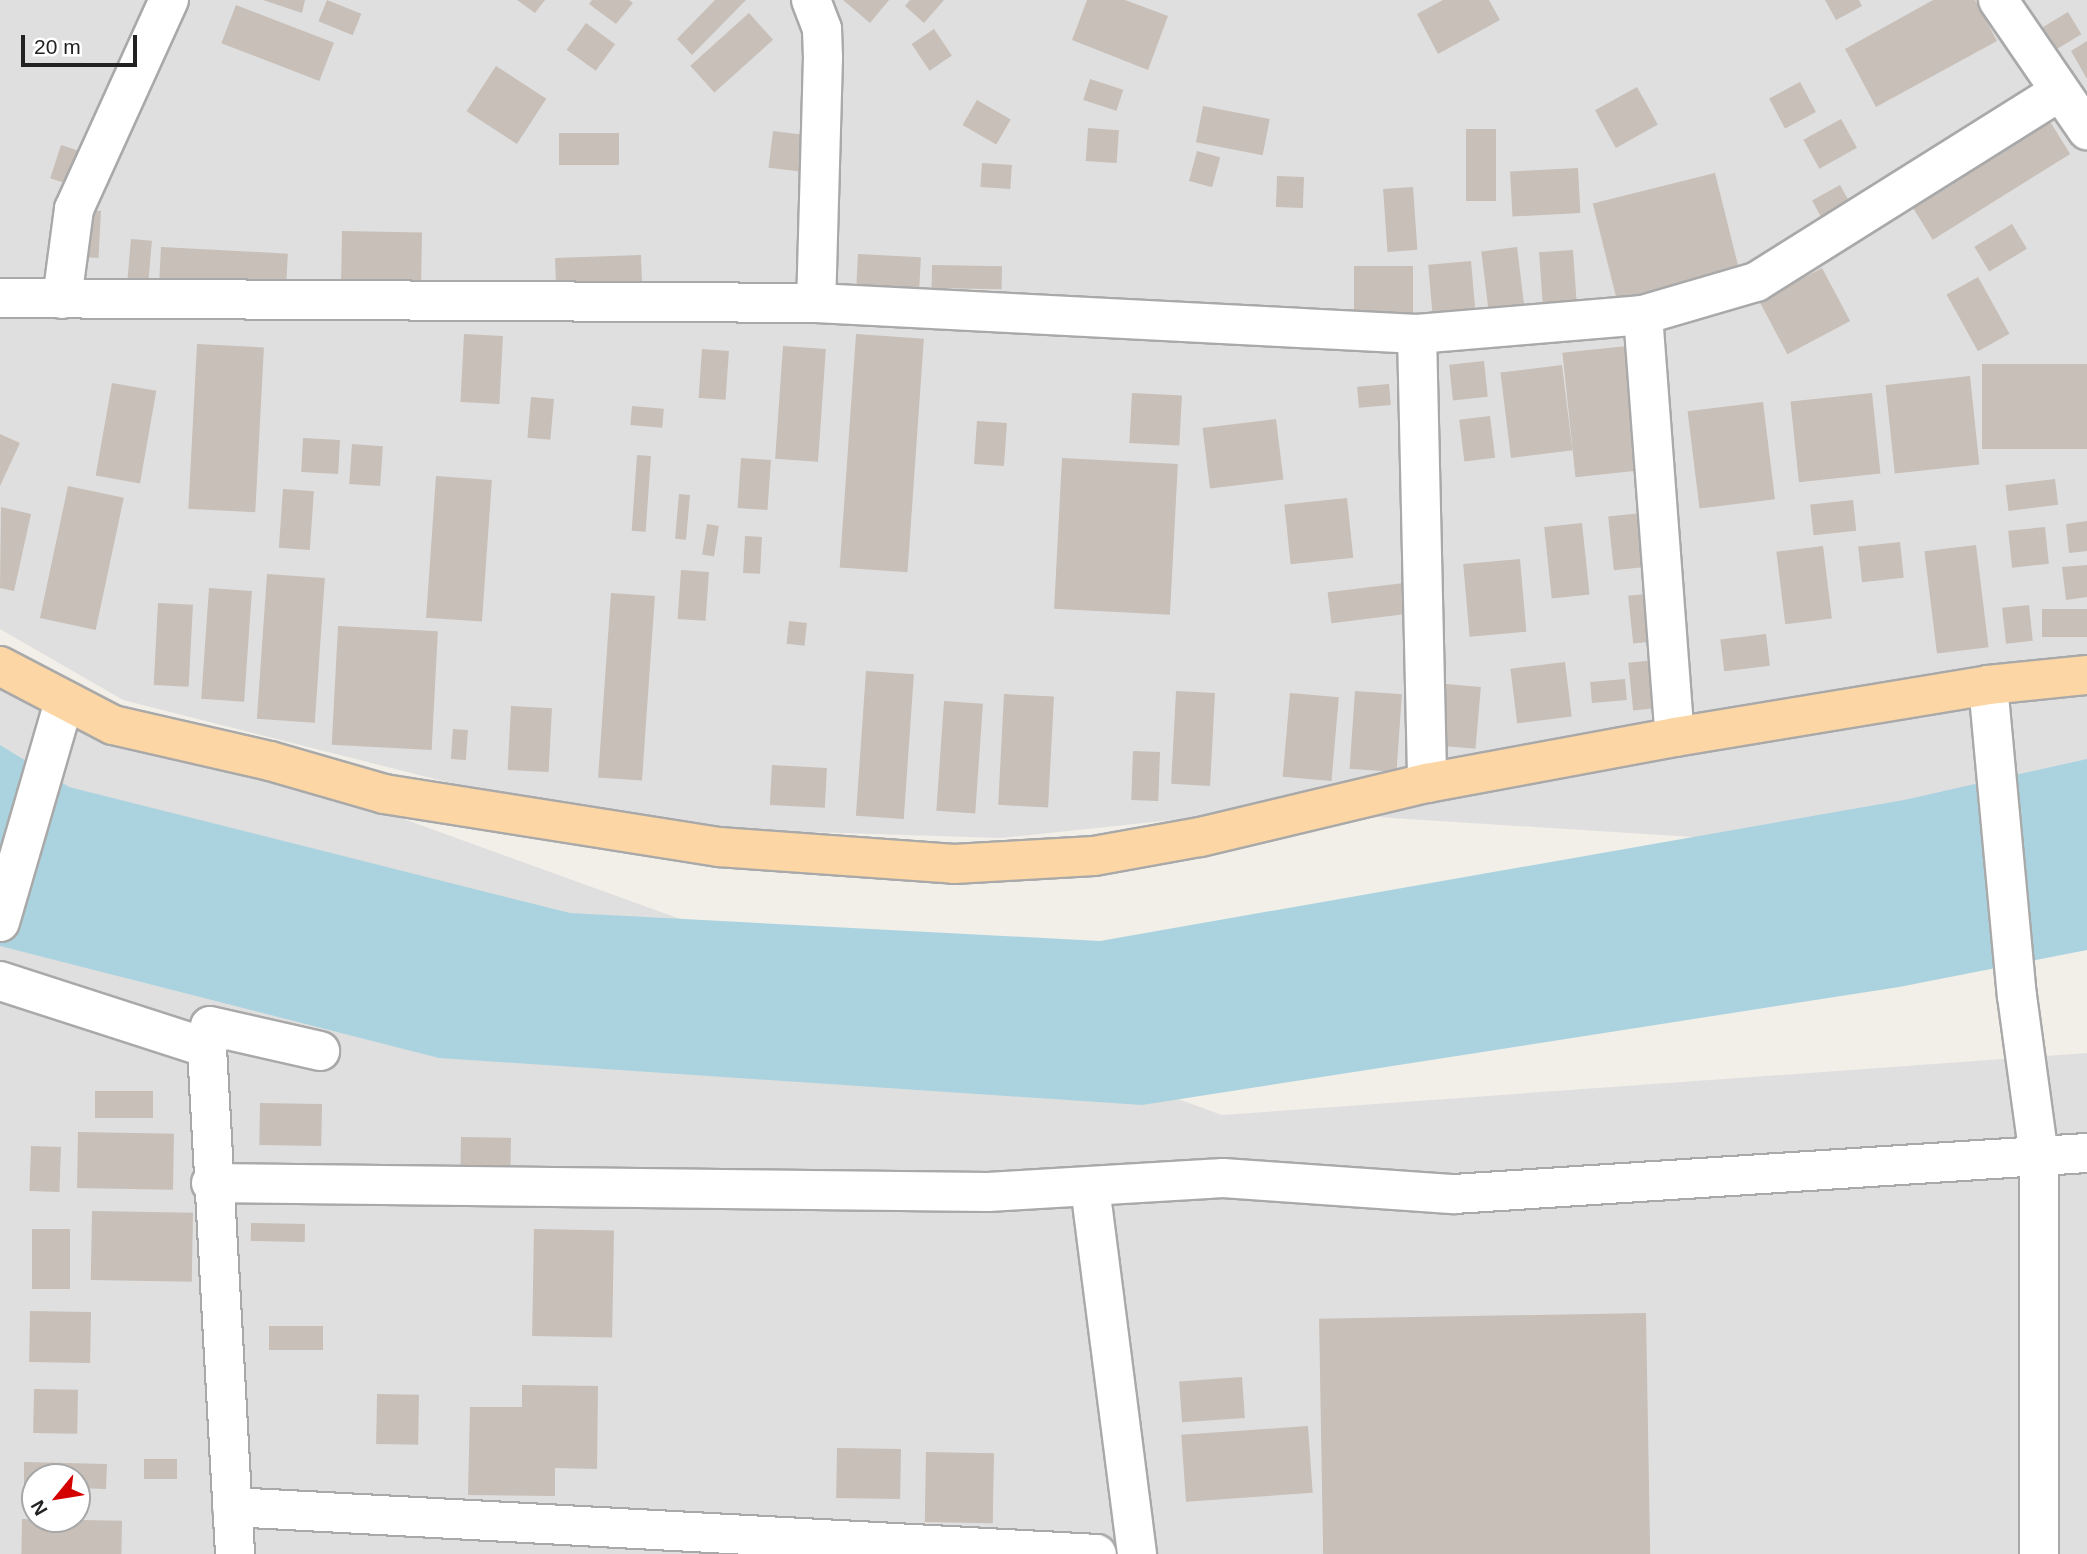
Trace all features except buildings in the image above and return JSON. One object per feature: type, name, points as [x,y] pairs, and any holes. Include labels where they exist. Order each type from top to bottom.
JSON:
[{"type":"main road","points":[[0,666],[64,702],[113,725],[271,761],[384,794],[719,847],[839,858],[954,864],[1094,856],[1200,837],[1427,783],[1675,737],[1988,685],[2087,675]]},
{"type":"street","points":[[62,299],[74,209],[169,0]]},
{"type":"street","points":[[811,0],[822,29],[823,57],[816,303]]},
{"type":"street","points":[[1998,0],[2087,130]]},
{"type":"street","points":[[0,298],[816,303],[1417,334],[1643,315],[1756,282],[2059,92]]},
{"type":"street","points":[[1643,315],[1675,737]]},
{"type":"street","points":[[1417,334],[1427,783]]},
{"type":"street","points":[[1988,685],[1992,765],[2017,996],[2039,1156],[2039,1554]]},
{"type":"street","points":[[0,922],[64,702]]},
{"type":"street","points":[[0,981],[207,1048]]},
{"type":"street","points":[[235,1554],[211,1183],[207,1048],[210,1026],[320,1051]]},
{"type":"street","points":[[211,1183],[673,1192],[1090,1187],[1223,1178],[1454,1194],[2087,1153]]},
{"type":"street","points":[[1090,1187],[1138,1554]]},
{"type":"street","points":[[232,1507],[1097,1554]]},
{"type":"shaded area","points":[[0,0],[2087,0],[2087,862],[1267,810],[1001,838],[620,826],[123,700],[0,629]]},
{"type":"shaded area","points":[[0,673],[1222,1115],[2087,1053],[2087,1554],[0,1554]]},
{"type":"water","points":[[0,745],[69,787],[570,913],[1100,941],[1904,800],[2087,759],[2087,950],[1899,987],[1142,1105],[439,1058],[0,946]]}]
